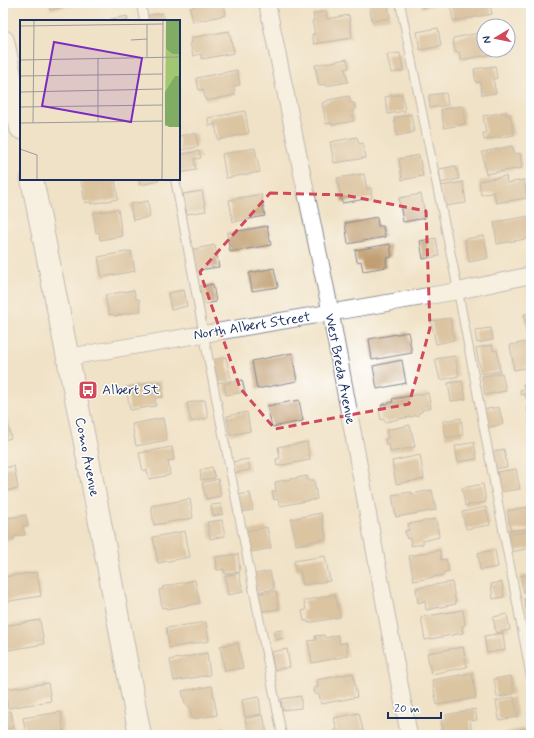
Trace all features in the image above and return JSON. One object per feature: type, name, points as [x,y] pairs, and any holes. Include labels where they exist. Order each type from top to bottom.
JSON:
[{"type":"main road","points":[[3,41],[20,123]]},
{"type":"main road","name":"Como Avenue","points":[[32,180],[68,356],[140,735]]},
{"type":"street","name":"West Breda Avenue","points":[[267,3],[330,313],[409,735]]},
{"type":"street","name":"North Albert Street","points":[[68,356],[458,291],[531,275]]},
{"type":"lane","points":[[141,3],[144,20]]},
{"type":"lane","points":[[400,3],[458,291],[531,678]]},
{"type":"lane","points":[[175,180],[282,735]]},
{"type":"highlighted area","points":[[270,193],[344,195],[426,211],[430,328],[409,404],[275,429],[240,388],[200,272]]},
{"type":"building","points":[[49,3],[82,3],[82,4],[50,10]]},
{"type":"building","points":[[193,3],[217,3],[217,5],[224,4],[226,15],[193,22],[190,8],[194,7]]},
{"type":"building","points":[[388,3],[390,18],[372,21],[369,4]]},
{"type":"building","points":[[421,3],[437,3],[437,5],[422,8]]},
{"type":"building","points":[[450,3],[490,3],[492,14],[453,21]]},
{"type":"building","points":[[326,11],[327,19],[349,15],[352,38],[314,44],[312,34],[315,34],[312,21],[314,20],[313,14]]},
{"type":"building","points":[[163,13],[165,20],[144,20],[143,16]]},
{"type":"building","points":[[127,16],[128,20],[112,20]]},
{"type":"building","points":[[438,28],[441,46],[420,50],[417,32]]},
{"type":"building","points":[[229,31],[234,53],[202,59],[201,54],[193,56],[190,43],[192,43],[191,38]]},
{"type":"building","points":[[476,34],[476,57],[461,60],[459,52],[455,52],[453,38]]},
{"type":"building","points":[[400,53],[403,71],[391,73],[387,55]]},
{"type":"building","points":[[347,59],[349,68],[345,69],[348,82],[325,86],[325,84],[319,85],[315,65]]},
{"type":"building","points":[[495,66],[497,78],[493,79],[496,93],[482,95],[480,82],[476,83],[474,69]]},
{"type":"building","points":[[237,70],[240,85],[234,86],[235,95],[206,101],[203,89],[199,90],[196,78]]},
{"type":"building","points":[[446,93],[448,105],[430,108],[429,95]]},
{"type":"building","points":[[402,94],[405,111],[388,114],[385,97]]},
{"type":"building","points":[[349,96],[351,103],[354,103],[355,110],[352,111],[354,121],[332,125],[332,123],[326,124],[322,103],[328,100]]},
{"type":"building","points":[[462,106],[465,124],[444,128],[441,109]]},
{"type":"building","points":[[245,111],[249,133],[218,140],[215,124],[209,126],[208,118]]},
{"type":"building","points":[[506,112],[506,115],[510,114],[514,135],[484,140],[483,133],[486,133],[483,116]]},
{"type":"building","points":[[411,114],[414,132],[397,136],[394,118]]},
{"type":"building","points":[[196,133],[198,147],[180,150],[180,136]]},
{"type":"building","points":[[357,137],[359,144],[363,143],[366,158],[334,163],[330,142]]},
{"type":"building","points":[[512,146],[514,154],[520,153],[522,168],[486,174],[482,152]]},
{"type":"building","points":[[255,148],[260,172],[226,178],[222,154]]},
{"type":"building","points":[[199,151],[201,158],[194,159],[196,170],[180,173],[180,155]]},
{"type":"building","points":[[419,155],[423,176],[402,180],[399,159]]},
{"type":"building","points":[[456,166],[459,179],[441,183],[439,169]]},
{"type":"building","points":[[364,174],[367,189],[371,188],[372,198],[342,203],[337,178]]},
{"type":"building","points":[[506,176],[507,183],[524,180],[527,198],[496,203],[494,192],[481,195],[479,181]]},
{"type":"building","points":[[81,180],[115,180],[118,199],[91,204],[91,202],[85,203]]},
{"type":"building","points":[[139,180],[159,181],[140,185]]},
{"type":"building","points":[[463,182],[466,203],[444,206],[440,186]]},
{"type":"building","points":[[202,191],[206,211],[187,214],[183,194]]},
{"type":"building","points":[[261,194],[265,216],[233,222],[229,200]]},
{"type":"building","points":[[421,194],[426,218],[403,222],[399,198]]},
{"type":"building","points":[[148,201],[150,217],[133,220],[130,204]]},
{"type":"building","points":[[118,209],[122,236],[100,240],[99,232],[96,233],[93,213]]},
{"type":"building","points":[[531,216],[531,238],[497,244],[494,222]]},
{"type":"building","points":[[377,217],[378,226],[383,226],[385,237],[348,244],[345,223]]},
{"type":"building","points":[[267,226],[271,245],[230,252],[227,233]]},
{"type":"building","points":[[484,236],[488,258],[469,262],[465,239]]},
{"type":"building","points":[[436,238],[439,256],[423,259],[420,241]]},
{"type":"building","points":[[390,244],[392,257],[386,258],[387,267],[363,271],[361,261],[357,262],[355,250]]},
{"type":"building","points":[[215,245],[219,267],[192,271],[189,250]]},
{"type":"building","points":[[131,251],[135,271],[102,277],[98,257]]},
{"type":"building","points":[[274,268],[278,287],[252,291],[249,273]]},
{"type":"building","points":[[213,284],[216,302],[200,305],[197,287]]},
{"type":"building","points":[[134,290],[136,299],[139,299],[141,311],[114,316],[113,314],[109,315],[105,295]]},
{"type":"building","points":[[184,290],[187,306],[171,310],[168,293]]},
{"type":"building","points":[[531,313],[531,333],[528,334],[524,314]]},
{"type":"building","points":[[450,318],[454,340],[436,344],[431,321]]},
{"type":"building","points":[[491,328],[493,340],[477,343],[475,330]]},
{"type":"building","points":[[408,332],[412,353],[372,360],[369,339]]},
{"type":"building","points":[[531,341],[531,367],[514,370],[510,345]]},
{"type":"building","points":[[492,345],[493,351],[497,350],[500,371],[481,374],[476,348]]},
{"type":"building","points":[[292,353],[297,381],[257,389],[252,361]]},
{"type":"building","points":[[455,356],[459,376],[440,380],[435,359]]},
{"type":"building","points":[[226,357],[231,381],[218,383],[213,360]]},
{"type":"building","points":[[402,360],[406,383],[377,389],[373,366]]},
{"type":"building","points":[[502,373],[506,391],[485,395],[482,376]]},
{"type":"building","points":[[242,380],[245,392],[226,395],[224,384]]},
{"type":"building","points":[[161,381],[163,397],[155,398],[156,406],[130,410],[126,387]]},
{"type":"building","points":[[462,381],[466,399],[451,401],[448,383]]},
{"type":"building","points":[[531,383],[531,398],[526,399],[525,394],[521,395],[520,390],[524,389],[523,384]]},
{"type":"building","points":[[428,393],[431,408],[422,410],[422,412],[418,413],[419,415],[385,422],[384,419],[381,420],[379,409],[382,408],[381,405],[393,402],[392,399]]},
{"type":"building","points":[[205,400],[208,418],[191,422],[187,403]]},
{"type":"building","points":[[299,400],[303,421],[272,427],[267,406]]},
{"type":"building","points":[[499,407],[503,424],[486,428],[482,410]]},
{"type":"building","points":[[531,407],[531,425],[530,425],[527,408]]},
{"type":"building","points":[[247,412],[250,431],[230,435],[227,416]]},
{"type":"building","points":[[6,414],[11,438],[3,440],[3,415]]},
{"type":"building","points":[[163,418],[167,440],[136,446],[132,424]]},
{"type":"building","points":[[461,418],[463,435],[446,438],[443,421]]},
{"type":"building","points":[[410,425],[415,447],[390,452],[389,445],[386,445],[385,439],[388,438],[386,430]]},
{"type":"building","points":[[307,442],[310,460],[277,466],[276,459],[280,458],[278,447]]},
{"type":"building","points":[[474,442],[477,459],[458,462],[455,446]]},
{"type":"building","points":[[172,447],[174,460],[168,461],[170,475],[149,479],[147,470],[143,471],[139,453]]},
{"type":"building","points":[[504,449],[507,467],[493,469],[491,452]]},
{"type":"building","points":[[420,455],[424,479],[396,484],[392,461]]},
{"type":"building","points":[[248,459],[250,470],[235,473],[233,462]]},
{"type":"building","points":[[14,466],[18,489],[3,491],[3,468]]},
{"type":"building","points":[[212,467],[215,478],[201,480],[200,470]]},
{"type":"building","points":[[516,469],[520,489],[500,492],[497,472]]},
{"type":"building","points":[[307,476],[308,481],[314,480],[317,499],[280,506],[278,499],[274,500],[272,492],[276,491],[275,482]]},
{"type":"building","points":[[218,479],[221,496],[206,499],[202,483]]},
{"type":"building","points":[[483,484],[486,502],[465,506],[462,488]]},
{"type":"building","points":[[432,490],[436,510],[396,517],[392,495],[411,492],[412,494]]},
{"type":"building","points":[[250,493],[253,510],[240,512],[237,495]]},
{"type":"building","points":[[190,499],[193,518],[154,525],[151,506]]},
{"type":"building","points":[[221,504],[223,514],[213,516],[211,505]]},
{"type":"building","points":[[486,507],[490,525],[466,529],[462,512]]},
{"type":"building","points":[[528,507],[531,528],[511,531],[507,511]]},
{"type":"building","points":[[321,513],[326,539],[296,545],[291,519]]},
{"type":"building","points":[[26,515],[28,526],[23,526],[25,535],[14,536],[14,539],[3,541],[3,516],[6,516],[7,518]]},
{"type":"building","points":[[436,519],[439,537],[423,541],[423,544],[411,546],[410,538],[407,539],[405,531],[409,530],[408,524]]},
{"type":"building","points":[[222,520],[225,536],[210,539],[207,522]]},
{"type":"building","points":[[267,527],[271,548],[247,553],[242,532]]},
{"type":"building","points":[[185,531],[190,557],[158,563],[153,537]]},
{"type":"building","points":[[531,531],[531,548],[511,552],[507,535]]},
{"type":"building","points":[[440,550],[441,560],[446,559],[449,571],[444,572],[444,575],[414,581],[409,556]]},
{"type":"building","points":[[495,550],[498,567],[480,570],[478,553]]},
{"type":"building","points":[[238,554],[240,572],[225,574],[224,569],[217,570],[216,557]]},
{"type":"building","points":[[325,556],[330,581],[303,585],[300,570],[296,571],[294,561]]},
{"type":"building","points":[[270,571],[274,589],[254,593],[251,575]]},
{"type":"building","points":[[37,572],[41,596],[3,602],[3,577]]},
{"type":"building","points":[[239,573],[243,592],[228,595],[225,576]]},
{"type":"building","points":[[531,574],[531,591],[524,593],[520,576]]},
{"type":"building","points":[[195,580],[200,603],[166,609],[166,607],[162,608],[159,590],[163,589],[162,587]]},
{"type":"building","points":[[452,582],[456,604],[426,610],[425,601],[418,603],[416,588]]},
{"type":"building","points":[[502,582],[504,597],[493,599],[491,584]]},
{"type":"building","points":[[276,591],[279,609],[258,612],[255,594]]},
{"type":"building","points":[[335,594],[340,617],[308,623],[308,621],[304,621],[302,611],[306,610],[304,601]]},
{"type":"building","points":[[531,597],[531,619],[528,619],[524,599]]},
{"type":"building","points":[[463,610],[465,625],[462,626],[463,633],[425,640],[421,617]]},
{"type":"building","points":[[507,614],[510,630],[496,633],[493,617]]},
{"type":"building","points":[[40,620],[44,644],[3,651],[3,626]]},
{"type":"building","points":[[206,622],[209,641],[169,648],[166,628]]},
{"type":"building","points":[[283,630],[285,638],[276,640],[274,631]]},
{"type":"building","points":[[503,633],[505,650],[487,653],[484,636]]},
{"type":"building","points":[[324,635],[325,638],[338,635],[340,644],[346,642],[348,656],[312,663],[308,641],[316,640],[315,636]]},
{"type":"building","points":[[238,643],[243,668],[225,671],[220,646]]},
{"type":"building","points":[[463,647],[467,667],[431,674],[427,653]]},
{"type":"building","points":[[287,649],[290,667],[274,670],[271,652]]},
{"type":"building","points":[[207,653],[210,675],[174,681],[170,660]]},
{"type":"building","points":[[353,673],[357,697],[321,704],[319,694],[315,695],[314,688],[318,687],[317,680]]},
{"type":"building","points":[[472,673],[476,698],[437,705],[432,680]]},
{"type":"building","points":[[511,676],[514,694],[497,697],[494,679]]},
{"type":"building","points":[[48,683],[51,701],[8,708],[5,689]]},
{"type":"building","points":[[212,686],[217,715],[192,719],[190,708],[185,703],[182,691]]},
{"type":"building","points":[[301,696],[301,708],[282,710],[281,699]]},
{"type":"building","points":[[259,697],[261,714],[245,717],[242,700]]},
{"type":"building","points":[[514,697],[518,717],[499,720],[496,701]]},
{"type":"building","points":[[475,709],[477,720],[470,721],[472,732],[458,735],[444,735],[441,721],[447,720],[446,715]]},
{"type":"building","points":[[11,711],[14,728],[3,729],[3,712]]},
{"type":"building","points":[[61,712],[64,735],[26,735],[23,718]]},
{"type":"building","points":[[359,713],[364,735],[334,735],[333,731],[337,730],[334,718]]},
{"type":"building","points":[[263,715],[267,734],[249,735],[245,719]]},
{"type":"building","points":[[526,728],[527,735],[506,735],[505,732]]},
{"type":"building","points":[[222,730],[223,735],[195,735],[195,734]]},
{"type":"place","name":"Albert St","points":[[88,390]]}]
